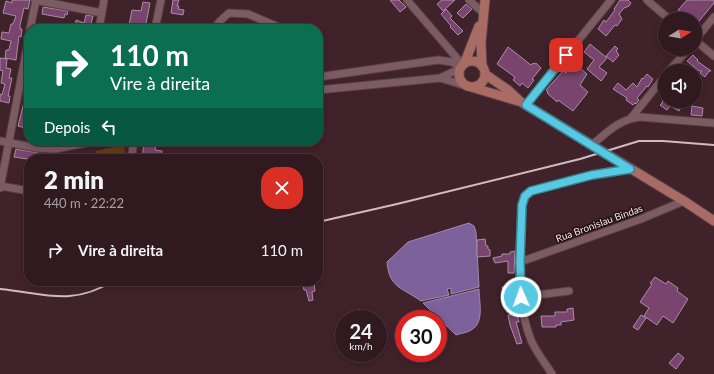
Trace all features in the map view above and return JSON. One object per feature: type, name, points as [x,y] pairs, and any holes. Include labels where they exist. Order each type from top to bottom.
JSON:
[{"type":"main road","points":[[467,86],[479,85],[482,82],[484,70],[481,43],[485,0]]},
{"type":"main road","points":[[483,16],[458,77],[467,86],[523,103]]},
{"type":"main road","points":[[462,65],[474,61],[523,103],[684,201],[714,221]]},
{"type":"street","points":[[31,24],[36,0],[102,13]]},
{"type":"street","points":[[100,24],[104,0]]},
{"type":"street","points":[[156,24],[161,0]]},
{"type":"street","points":[[407,0],[462,65]]},
{"type":"street","points":[[469,0],[483,16]]},
{"type":"street","points":[[523,103],[610,0]]},
{"type":"street","points":[[647,0],[661,12]]},
{"type":"street","points":[[218,24],[230,13],[248,14],[271,24]]},
{"type":"street","points":[[702,32],[714,17]]},
{"type":"street","points":[[702,46],[714,56]]},
{"type":"street","points":[[675,64],[682,56]]},
{"type":"street","points":[[323,74],[438,60],[462,65]]},
{"type":"street","points":[[24,65],[10,143],[0,187],[24,190]]},
{"type":"street","points":[[440,78],[462,65]]},
{"type":"street","points":[[323,90],[440,78],[467,86]]},
{"type":"street","points":[[630,118],[658,84]]},
{"type":"street","points":[[592,145],[613,126],[630,118],[640,117],[714,123]]},
{"type":"street","points":[[0,140],[24,146]]},
{"type":"street","points":[[26,146],[55,149],[67,146]]},
{"type":"street","points":[[552,374],[531,340],[524,320],[521,297],[520,262],[522,205],[525,196],[531,191],[592,175],[630,169]]},
{"type":"street","name":"Rua Bronislau Bindas","points":[[520,262],[641,219],[684,201]]},
{"type":"street","points":[[521,297],[569,291]]},
{"type":"shaded area","points":[[124,146],[125,154],[96,154],[95,151]]},
{"type":"shaded area","points":[[469,223],[474,226],[476,232],[479,287],[451,294],[451,288],[447,289],[449,295],[421,301],[403,290],[394,282],[388,271],[387,262],[408,242]]},
{"type":"shaded area","points":[[479,289],[480,317],[475,327],[469,331],[456,335],[447,326],[447,310],[430,310],[423,303]]},
{"type":"building","points":[[12,0],[30,0],[28,9],[24,8],[20,25],[20,29],[22,29],[21,37],[19,36],[16,60],[5,58],[6,50],[9,50],[11,41],[1,39],[2,32],[9,33],[11,24],[13,24],[16,16],[3,13],[6,1],[12,3]]},
{"type":"building","points":[[173,0],[179,0],[177,6],[179,6],[178,9],[184,10],[183,15],[171,13]]},
{"type":"building","points":[[390,0],[399,0],[406,7],[400,12]]},
{"type":"building","points":[[442,0],[455,0],[443,11],[437,4]]},
{"type":"building","points":[[620,0],[628,0],[631,3],[619,14],[622,19],[606,36],[598,29],[604,20],[606,22]]},
{"type":"building","points":[[687,0],[714,0],[714,3],[702,18],[702,12],[680,12],[678,10]]},
{"type":"building","points":[[143,2],[150,3],[146,24],[129,24],[132,10],[141,11]]},
{"type":"building","points":[[466,4],[472,9],[463,18],[457,13]]},
{"type":"building","points":[[43,7],[68,11],[64,18],[42,14]]},
{"type":"building","points":[[446,9],[452,16],[450,18],[463,31],[458,35],[441,14]]},
{"type":"building","points":[[86,15],[93,16],[91,24],[76,24],[76,20],[84,23]]},
{"type":"building","points":[[590,44],[607,58],[599,67],[607,73],[601,81],[587,69],[594,60],[584,52]]},
{"type":"building","points":[[615,46],[618,49],[616,51],[619,55],[613,62],[606,56]]},
{"type":"building","points":[[508,47],[531,65],[536,63],[541,68],[532,79],[534,80],[528,88],[522,83],[520,86],[513,80],[515,77],[497,64]]},
{"type":"building","points":[[694,56],[701,64],[691,64],[687,61]]},
{"type":"building","points":[[0,58],[7,59],[6,68],[11,69],[9,78],[12,78],[8,96],[10,96],[9,103],[0,101],[0,94],[2,95],[5,84],[1,83],[3,71],[0,70]]},
{"type":"building","points":[[574,63],[587,74],[580,85],[588,92],[573,111],[558,100],[557,102],[547,93],[548,92],[546,90],[563,71],[566,73]]},
{"type":"building","points":[[702,65],[711,71],[709,71],[705,77],[702,75]]},
{"type":"building","points":[[647,74],[653,79],[648,87],[647,86],[637,98],[639,100],[636,104],[635,103],[633,105],[626,100],[627,98],[613,89],[618,83],[626,90],[633,83],[637,87],[642,78],[643,79]]},
{"type":"building","points":[[24,102],[24,128],[18,126]]},
{"type":"building","points":[[674,108],[680,108],[679,111]]},
{"type":"building","points":[[692,108],[703,108],[702,116],[691,115]]},
{"type":"building","points":[[144,146],[156,146],[155,150],[162,151],[162,154],[143,154]]},
{"type":"building","points":[[16,149],[39,153],[24,154],[24,159],[14,157]]},
{"type":"building","points":[[485,239],[486,246],[488,246],[488,249],[490,250],[490,256],[477,257],[477,240]]},
{"type":"building","points":[[515,251],[514,273],[508,273],[508,261],[495,263],[493,258],[502,256],[502,254],[510,254],[510,252]]},
{"type":"building","points":[[655,277],[666,284],[668,281],[678,288],[677,291],[688,299],[673,323],[663,316],[657,325],[644,316],[649,308],[640,302],[652,284],[650,283]]},
{"type":"building","points":[[303,286],[314,286],[315,291],[312,292],[313,300],[309,301],[306,290],[304,290]]},
{"type":"building","points":[[511,286],[512,295],[504,296],[502,287]]},
{"type":"building","points":[[573,308],[574,320],[561,322],[561,325],[556,325],[556,327],[542,327],[541,316],[555,316],[555,312],[567,312],[567,309]]},
{"type":"building","points":[[517,314],[519,322],[516,322],[522,343],[517,344],[508,315]]},
{"type":"building","points":[[641,315],[646,318],[638,330],[633,327]]},
{"type":"building","points":[[678,353],[684,358],[676,369],[669,363]]},
{"type":"railway","points":[[323,221],[580,159],[639,141],[663,141],[714,145]]},
{"type":"railway","points":[[0,289],[44,295],[70,296],[84,294],[104,286]]},
{"type":"route","points":[[521,297],[520,262],[522,205],[525,196],[531,191],[592,175],[630,169],[526,105],[538,88],[566,55]]}]
